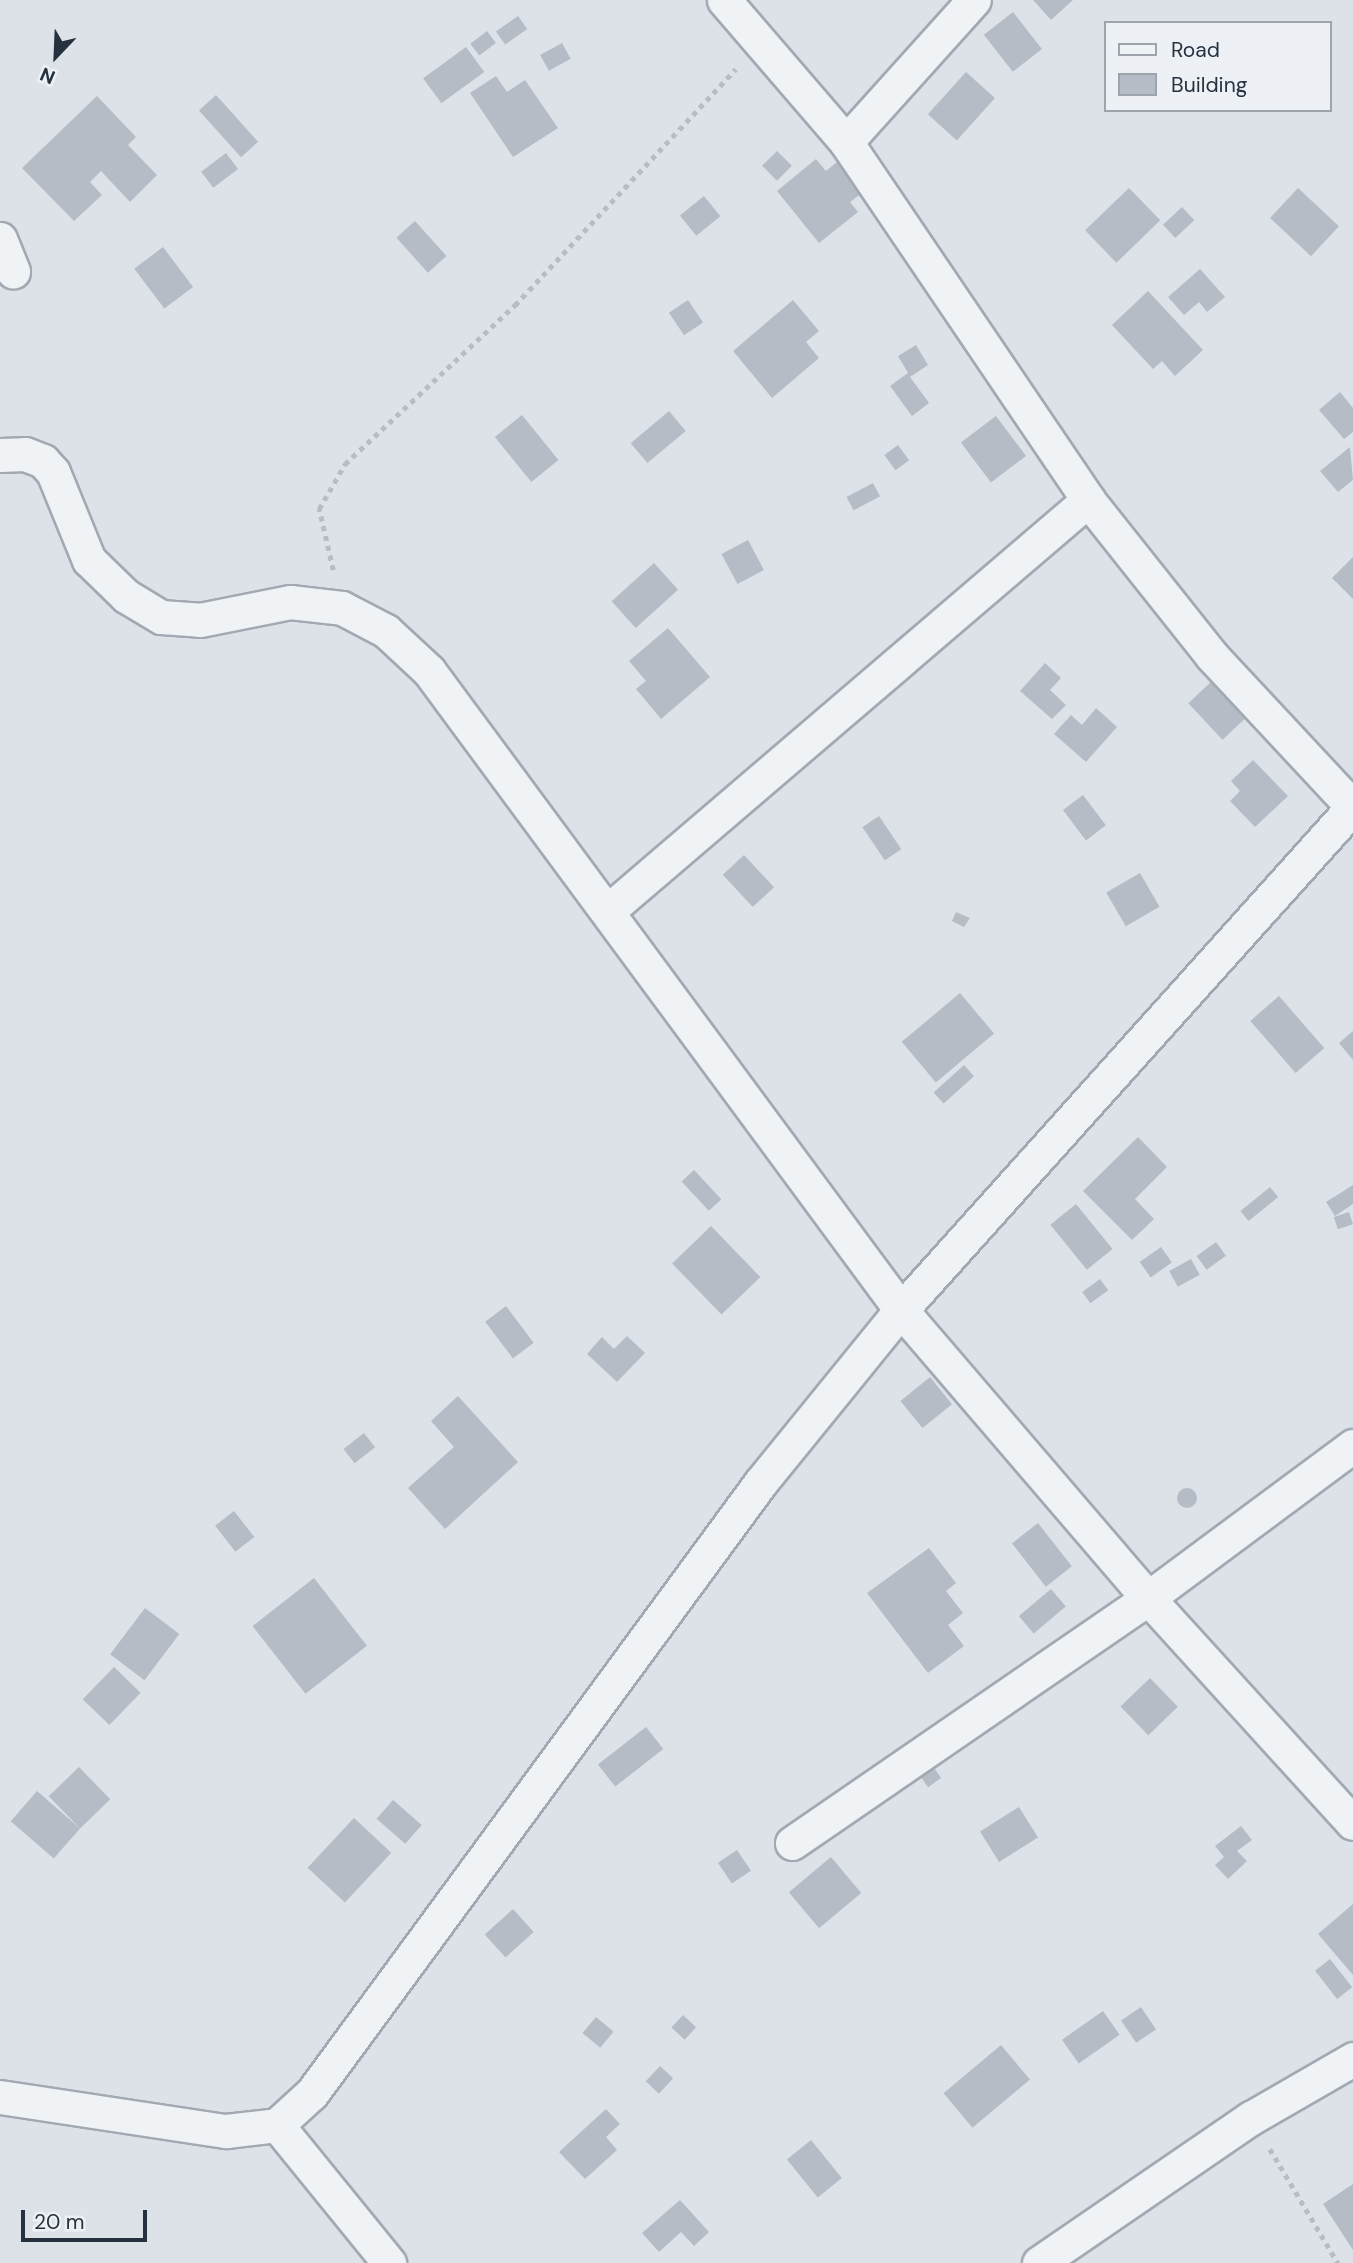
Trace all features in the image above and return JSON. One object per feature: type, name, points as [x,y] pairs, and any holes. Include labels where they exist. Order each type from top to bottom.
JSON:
[{"type":"street","points":[[0,2097],[226,2131],[277,2125],[312,2093],[761,1482],[901,1310],[1353,807],[1212,656],[1088,500],[846,142],[724,0]]},
{"type":"street","points":[[846,142],[974,0]]},
{"type":"street","points":[[0,239],[13,272]]},
{"type":"street","points":[[0,455],[25,454],[43,461],[53,472],[89,560],[127,596],[161,617],[200,620],[289,602],[342,608],[386,631],[429,671],[609,910],[901,1310],[1148,1598],[1353,1823]]},
{"type":"street","points":[[609,910],[1088,500]]},
{"type":"street","points":[[792,1843],[1148,1598],[1353,1446]]},
{"type":"street","points":[[1039,2263],[1251,2118],[1353,2059]]},
{"type":"street","points":[[277,2125],[388,2263]]},
{"type":"path","points":[[342,608],[319,509],[345,464],[515,305],[760,44]]},
{"type":"path","points":[[1251,2118],[1338,2263]]},
{"type":"building","points":[[1033,0],[1073,0],[1051,20]]},
{"type":"building","points":[[1013,12],[1042,49],[1013,72],[984,35]]},
{"type":"building","points":[[518,16],[527,29],[505,45],[496,31]]},
{"type":"building","points":[[487,31],[496,43],[479,56],[470,44]]},
{"type":"building","points":[[562,43],[571,59],[549,71],[540,55]]},
{"type":"building","points":[[466,47],[484,72],[441,103],[423,78]]},
{"type":"building","points":[[966,72],[995,98],[957,140],[928,114]]},
{"type":"building","points":[[496,76],[507,92],[525,80],[558,128],[513,157],[470,93]]},
{"type":"building","points":[[216,95],[258,142],[241,157],[199,110]]},
{"type":"building","points":[[97,96],[136,137],[128,145],[157,175],[130,202],[101,171],[90,182],[102,195],[74,221],[22,168]]},
{"type":"building","points":[[777,151],[792,166],[777,181],[762,166]]},
{"type":"building","points":[[226,153],[238,169],[213,188],[201,172]]},
{"type":"building","points":[[816,159],[826,171],[837,162],[862,193],[850,202],[858,212],[819,243],[777,191]]},
{"type":"building","points":[[1129,188],[1160,220],[1116,263],[1085,230]]},
{"type":"building","points":[[1298,188],[1339,226],[1311,256],[1270,218]]},
{"type":"building","points":[[704,196],[720,216],[696,236],[680,216]]},
{"type":"building","points":[[1182,207],[1194,220],[1175,238],[1163,225]]},
{"type":"building","points":[[415,221],[446,256],[428,273],[396,238]]},
{"type":"building","points":[[163,247],[193,287],[164,309],[134,269]]},
{"type":"building","points":[[1200,269],[1225,297],[1207,312],[1199,302],[1184,315],[1168,297]]},
{"type":"building","points":[[1148,291],[1203,350],[1175,376],[1162,361],[1153,369],[1112,325]]},
{"type":"building","points":[[688,300],[703,322],[684,335],[669,313]]},
{"type":"building","points":[[793,300],[819,331],[806,342],[819,358],[772,398],[733,351]]},
{"type":"building","points":[[916,345],[928,365],[910,377],[929,403],[912,416],[890,386],[908,373],[898,356]]},
{"type":"building","points":[[1340,392],[1353,408],[1353,432],[1344,439],[1319,410]]},
{"type":"building","points":[[669,411],[686,431],[647,463],[631,443]]},
{"type":"building","points":[[522,415],[559,460],[531,482],[495,437]]},
{"type":"building","points":[[996,416],[1026,456],[991,482],[961,442]]},
{"type":"building","points":[[898,445],[909,460],[895,470],[884,455]]},
{"type":"building","points":[[1350,447],[1353,480],[1338,492],[1320,471]]},
{"type":"building","points":[[873,483],[880,496],[854,510],[847,497]]},
{"type":"building","points":[[748,540],[764,570],[737,584],[722,554]]},
{"type":"building","points":[[1353,557],[1353,599],[1332,578]]},
{"type":"building","points":[[654,563],[678,590],[636,628],[612,601]]},
{"type":"building","points":[[668,628],[710,677],[661,719],[636,689],[646,681],[629,661]]},
{"type":"building","points":[[1045,663],[1061,678],[1050,690],[1066,705],[1052,719],[1020,691]]},
{"type":"building","points":[[1211,682],[1245,719],[1222,740],[1188,703]]},
{"type":"building","points":[[1096,708],[1117,727],[1086,762],[1054,734],[1071,715],[1082,725]]},
{"type":"building","points":[[1253,760],[1288,796],[1255,827],[1230,801],[1240,791],[1231,781]]},
{"type":"building","points":[[1083,795],[1106,825],[1086,840],[1063,810]]},
{"type":"building","points":[[879,816],[901,849],[885,860],[862,827]]},
{"type":"building","points":[[744,855],[774,887],[753,907],[723,875]]},
{"type":"building","points":[[1140,873],[1160,907],[1126,926],[1106,892]]},
{"type":"building","points":[[956,912],[970,918],[964,927],[952,921]]},
{"type":"building","points":[[960,993],[994,1034],[936,1082],[902,1042]]},
{"type":"building","points":[[1279,996],[1324,1048],[1296,1073],[1250,1021]]},
{"type":"building","points":[[1353,1031],[1353,1060],[1339,1043]]},
{"type":"building","points":[[964,1065],[974,1076],[944,1104],[934,1092]]},
{"type":"building","points":[[1138,1137],[1167,1167],[1135,1199],[1154,1219],[1132,1240],[1083,1191]]},
{"type":"building","points":[[694,1170],[721,1199],[709,1211],[682,1182]]},
{"type":"building","points":[[1353,1185],[1353,1204],[1335,1216],[1326,1202]]},
{"type":"building","points":[[1270,1187],[1278,1197],[1249,1221],[1240,1211]]},
{"type":"building","points":[[1076,1204],[1113,1249],[1087,1270],[1050,1225]]},
{"type":"building","points":[[1349,1212],[1353,1224],[1338,1229],[1334,1217]]},
{"type":"building","points":[[711,1226],[760,1277],[721,1315],[672,1264]]},
{"type":"building","points":[[1216,1242],[1226,1256],[1207,1270],[1197,1256]]},
{"type":"building","points":[[1161,1247],[1172,1263],[1151,1277],[1140,1262]]},
{"type":"building","points":[[1191,1259],[1200,1275],[1178,1287],[1169,1271]]},
{"type":"building","points":[[1100,1279],[1108,1290],[1090,1303],[1082,1292]]},
{"type":"building","points":[[506,1306],[534,1343],[513,1358],[485,1322]]},
{"type":"building","points":[[627,1336],[645,1353],[617,1382],[587,1354],[602,1337],[614,1349]]},
{"type":"building","points":[[930,1377],[952,1404],[922,1428],[900,1401]]},
{"type":"building","points":[[458,1396],[518,1462],[445,1529],[408,1488],[454,1447],[431,1421]]},
{"type":"building","points":[[364,1433],[375,1447],[355,1463],[344,1449]]},
{"type":"building","points":[[1187,1488],[1194,1491],[1197,1498],[1194,1505],[1187,1508],[1180,1505],[1177,1498],[1180,1491]]},
{"type":"building","points":[[234,1511],[254,1537],[235,1552],[215,1526]]},
{"type":"building","points":[[1038,1523],[1072,1566],[1046,1587],[1012,1543]]},
{"type":"building","points":[[929,1548],[956,1583],[946,1591],[963,1613],[948,1625],[964,1646],[928,1673],[867,1593]]},
{"type":"building","points":[[314,1578],[367,1646],[305,1694],[253,1626]]},
{"type":"building","points":[[1051,1589],[1066,1607],[1034,1634],[1019,1616]]},
{"type":"building","points":[[145,1608],[179,1634],[144,1680],[110,1654]]},
{"type":"building","points":[[114,1667],[141,1693],[109,1725],[83,1699]]},
{"type":"building","points":[[1150,1678],[1178,1707],[1148,1735],[1121,1706]]},
{"type":"building","points":[[646,1727],[663,1749],[615,1787],[598,1765]]},
{"type":"building","points":[[932,1765],[941,1778],[928,1787],[919,1774]]},
{"type":"building","points":[[79,1767],[110,1799],[80,1829],[49,1796]]},
{"type":"building","points":[[37,1791],[80,1828],[54,1859],[11,1821]]},
{"type":"building","points":[[393,1800],[422,1825],[405,1844],[377,1819]]},
{"type":"building","points":[[1019,1807],[1038,1838],[999,1862],[980,1831]]},
{"type":"building","points":[[354,1818],[391,1853],[345,1903],[308,1868]]},
{"type":"building","points":[[1241,1826],[1252,1840],[1237,1851],[1247,1861],[1228,1879],[1215,1865],[1224,1857],[1215,1846]]},
{"type":"building","points":[[737,1850],[751,1871],[732,1884],[718,1863]]},
{"type":"building","points":[[831,1857],[861,1893],[819,1928],[789,1892]]},
{"type":"building","points":[[1353,1904],[1353,1975],[1318,1934]]},
{"type":"building","points":[[513,1909],[534,1932],[506,1957],[485,1934]]},
{"type":"building","points":[[1330,1959],[1352,1987],[1337,1999],[1315,1971]]},
{"type":"building","points":[[1141,2007],[1156,2029],[1136,2043],[1121,2020]]},
{"type":"building","points":[[1103,2011],[1120,2035],[1079,2063],[1062,2040]]},
{"type":"building","points":[[683,2015],[696,2027],[685,2040],[671,2027]]},
{"type":"building","points":[[596,2017],[614,2032],[600,2048],[583,2033]]},
{"type":"building","points":[[1001,2045],[1030,2079],[972,2128],[944,2093]]},
{"type":"building","points":[[660,2066],[673,2078],[659,2094],[646,2081]]},
{"type":"building","points":[[606,2109],[620,2124],[606,2137],[617,2150],[585,2179],[559,2152]]},
{"type":"building","points":[[811,2140],[842,2178],[818,2198],[787,2160]]},
{"type":"building","points":[[1353,2184],[1353,2250],[1323,2204]]},
{"type":"building","points":[[680,2200],[709,2232],[694,2246],[681,2232],[659,2252],[642,2233]]}]
